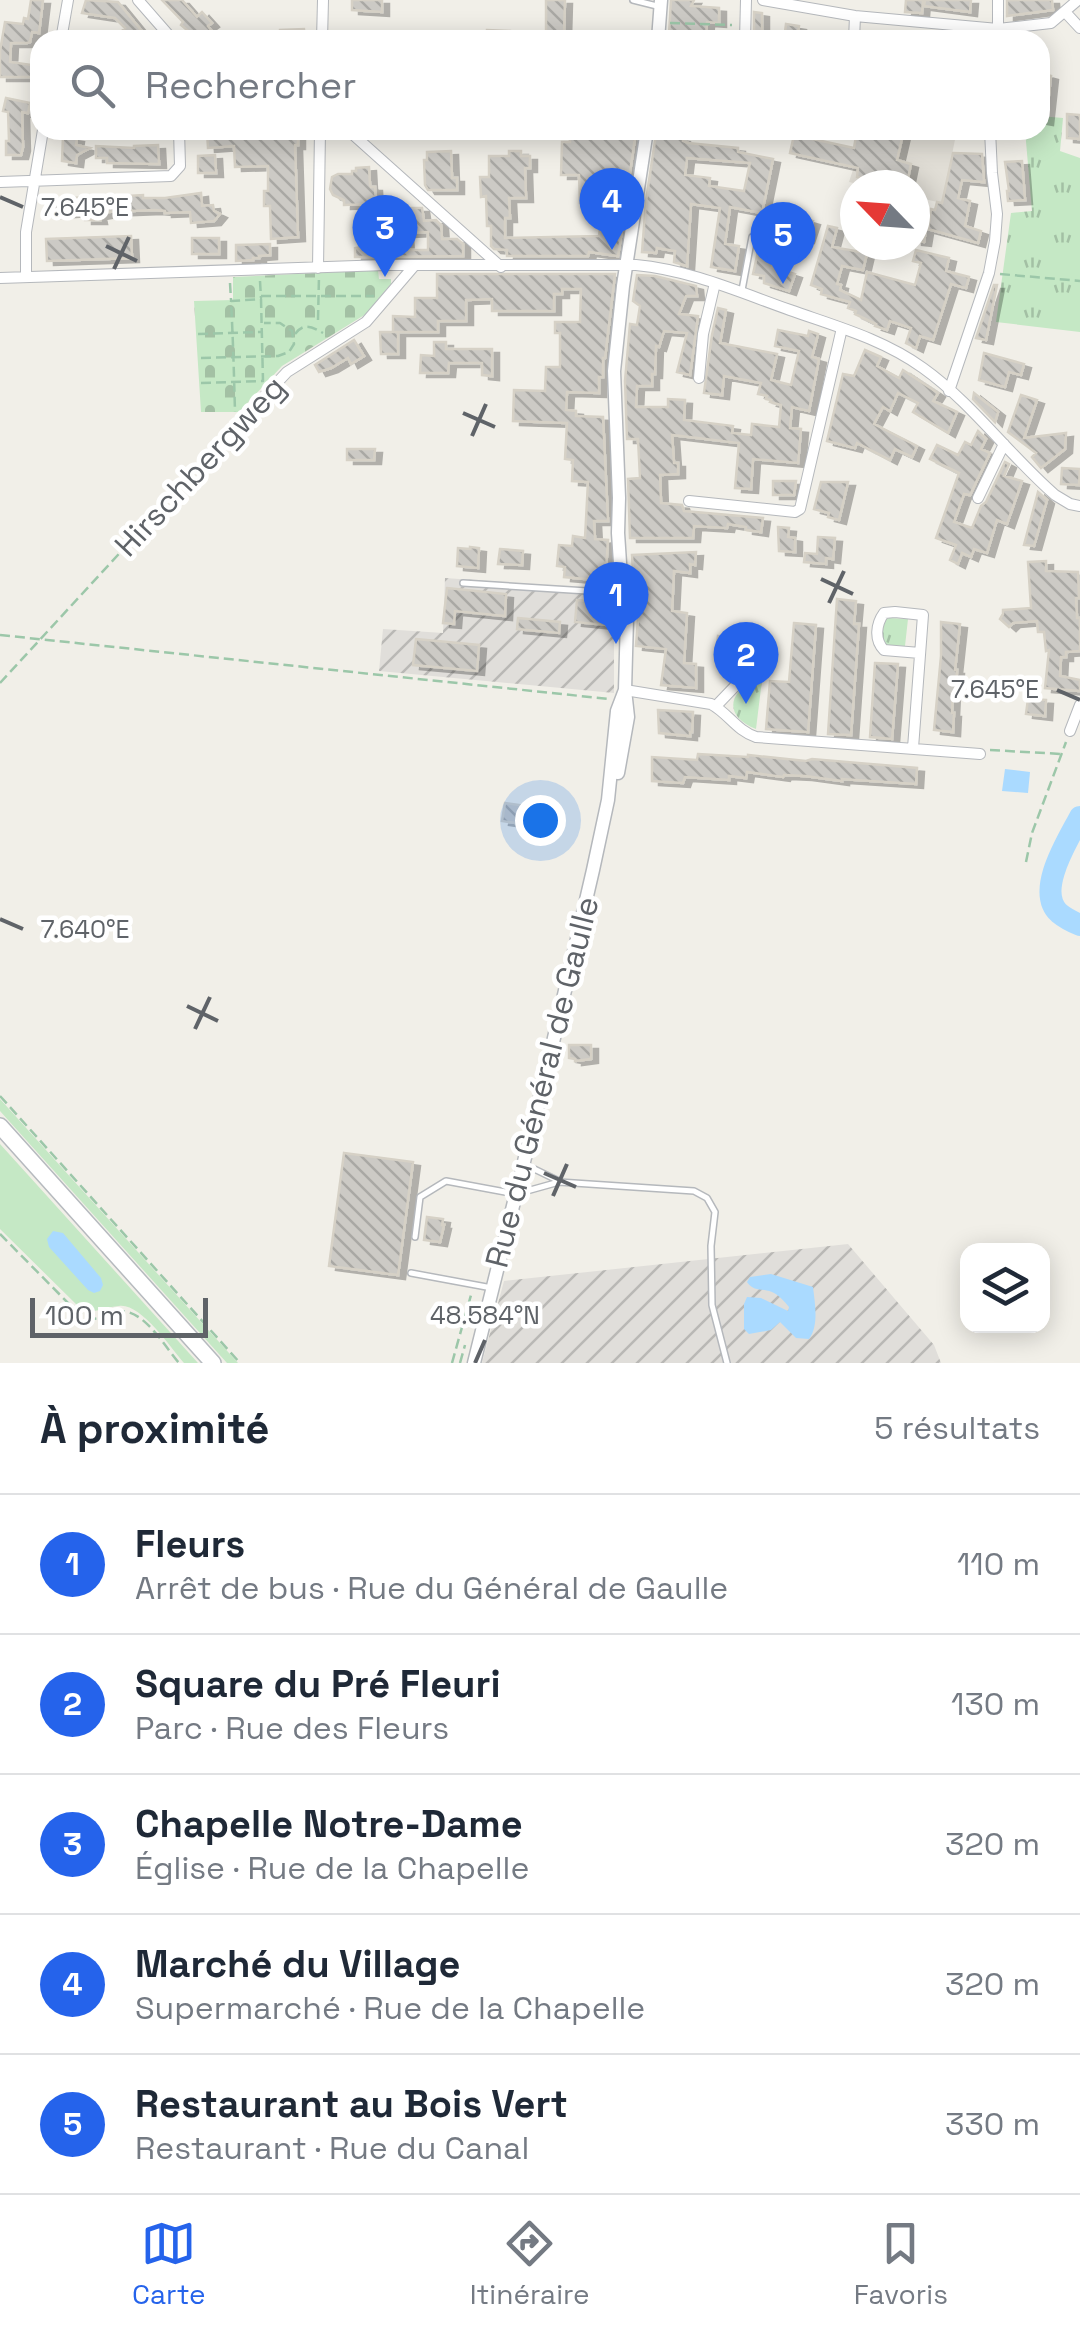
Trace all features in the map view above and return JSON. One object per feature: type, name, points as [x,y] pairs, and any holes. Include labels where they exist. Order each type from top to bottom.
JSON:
[{"type":"main road","points":[[0,1126],[213,1363]]},
{"type":"street","points":[[62,30],[68,0]]},
{"type":"street","points":[[138,0],[165,30]]},
{"type":"street","points":[[322,30],[323,0]]},
{"type":"street","points":[[745,30],[746,0]]},
{"type":"street","points":[[762,0],[965,30]]},
{"type":"street","points":[[996,30],[998,0]]},
{"type":"street","points":[[1016,30],[1052,23],[1078,0]]},
{"type":"street","points":[[659,30],[661,3]]},
{"type":"street","points":[[1066,13],[1080,28]]},
{"type":"street","points":[[854,30],[855,16]]},
{"type":"street","points":[[26,277],[26,232],[41,140]]},
{"type":"street","points":[[0,182],[171,176],[180,166],[180,140]]},
{"type":"street","points":[[318,268],[320,140]]},
{"type":"street","points":[[359,140],[501,267]]},
{"type":"street","name":"Rue du Général de Gaulle","points":[[474,1363],[626,728],[628,704],[618,696],[626,618],[614,391],[626,266],[645,140]]},
{"type":"street","points":[[950,391],[989,273],[997,220],[991,140]]},
{"type":"street","points":[[0,278],[414,266],[656,267],[715,283],[842,328],[910,360],[950,391],[1055,495],[1080,506]]},
{"type":"street","name":"Hirschbergweg","points":[[206,459],[288,372],[366,322],[414,266]]},
{"type":"street","points":[[698,378],[715,283]]},
{"type":"street","points":[[689,501],[796,512],[800,508],[842,328]]},
{"type":"street","points":[[978,498],[1004,444]]},
{"type":"street","points":[[913,748],[923,615],[884,613],[878,622],[880,647],[920,652]]},
{"type":"street","points":[[716,706],[762,658]]},
{"type":"street","points":[[618,696],[706,702],[752,736],[980,754]]},
{"type":"street","points":[[1070,732],[1080,704]]},
{"type":"lane","points":[[634,0],[661,3]]},
{"type":"lane","points":[[742,293],[752,237]]},
{"type":"lane","points":[[463,583],[622,593]]},
{"type":"lane","points":[[524,1164],[559,1182]]},
{"type":"lane","points":[[415,1237],[420,1196],[446,1181],[516,1194],[559,1182],[694,1192],[707,1198],[714,1212],[712,1304],[728,1363]]},
{"type":"lane","points":[[411,1273],[492,1288]]},
{"type":"path","points":[[659,21],[732,26],[745,18]]},
{"type":"path","points":[[318,268],[318,320]]},
{"type":"path","points":[[230,271],[235,412],[240,422]]},
{"type":"path","points":[[989,273],[1080,281]]},
{"type":"path","points":[[202,383],[263,381],[260,278]]},
{"type":"path","points":[[231,301],[319,296],[387,298]]},
{"type":"path","points":[[200,358],[278,356],[289,352],[294,335],[288,327],[262,323]]},
{"type":"path","points":[[294,335],[308,326],[323,333]]},
{"type":"path","points":[[198,334],[262,332]]},
{"type":"path","name":"Hirschbergweg","points":[[0,683],[206,459]]},
{"type":"path","points":[[0,635],[618,696],[608,711]]},
{"type":"path","points":[[1026,862],[1032,833],[1070,732]]},
{"type":"path","points":[[980,754],[986,750],[1062,754]]},
{"type":"path","points":[[0,1096],[240,1363]]},
{"type":"path","points":[[0,1234],[86,1318],[105,1319],[128,1312],[145,1323],[179,1363]]},
{"type":"path","points":[[452,1363],[474,1284]]},
{"type":"path","points":[[460,1363],[468,1332]]},
{"type":"shaded area","points":[[863,140],[955,140],[942,203],[930,200],[930,170],[853,170]]},
{"type":"shaded area","points":[[445,578],[614,590],[614,693],[379,671],[383,629],[443,633]]},
{"type":"shaded area","points":[[848,1244],[934,1345],[941,1363],[482,1363],[504,1281]]},
{"type":"green space","points":[[1050,117],[1063,118],[1060,151],[1080,158],[1080,332],[996,322],[1011,213],[1032,211],[1026,140],[1050,140]]},
{"type":"green space","points":[[378,270],[379,279],[391,279],[391,284],[366,314],[282,366],[239,412],[201,412],[194,301],[233,300],[233,277]]},
{"type":"green space","points":[[908,619],[905,646],[885,645],[884,620]]},
{"type":"green space","points":[[754,680],[762,680],[756,729],[739,718],[733,706],[738,692]]},
{"type":"green space","points":[[0,1099],[238,1363],[227,1363],[0,1111]]},
{"type":"green space","points":[[0,1144],[198,1363],[184,1363],[154,1327],[128,1307],[95,1311],[80,1308],[0,1229]]},
{"type":"water","points":[[1005,769],[1030,772],[1028,793],[1002,791]]},
{"type":"water","points":[[53,1231],[63,1233],[101,1278],[100,1291],[88,1290],[49,1247],[47,1239]]},
{"type":"water","points":[[771,1274],[813,1287],[815,1321],[809,1339],[796,1338],[780,1322],[771,1330],[749,1334],[744,1329],[747,1297],[761,1298],[788,1311],[789,1307],[777,1295],[755,1289],[747,1282],[750,1277]]},
{"type":"building","points":[[31,0],[43,0],[39,30],[30,30],[30,42],[11,43],[10,62],[30,65],[30,77],[0,77],[5,22],[23,24],[24,18],[28,19]]},
{"type":"building","points":[[86,0],[118,2],[141,30],[123,30],[115,18],[82,13]]},
{"type":"building","points":[[162,0],[182,0],[197,17],[202,12],[212,23],[208,26],[211,30],[187,30],[181,25],[183,22]]},
{"type":"building","points":[[352,0],[382,0],[382,12],[352,10]]},
{"type":"building","points":[[546,0],[565,0],[564,30],[546,30]]},
{"type":"building","points":[[671,0],[694,0],[691,6],[719,8],[719,23],[707,22],[707,30],[669,30]]},
{"type":"building","points":[[906,0],[923,0],[922,13],[905,12]]},
{"type":"building","points":[[925,0],[971,0],[970,12],[924,6]]},
{"type":"building","points":[[1007,0],[1052,0],[1053,10],[1007,16]]},
{"type":"building","points":[[754,12],[762,13],[762,30],[754,30]]},
{"type":"building","points":[[786,24],[799,26],[798,30],[785,30]]},
{"type":"building","points":[[6,98],[30,103],[28,113],[22,112],[21,155],[6,155]]},
{"type":"building","points":[[1067,114],[1080,115],[1080,139],[1067,138]]},
{"type":"building","points":[[63,140],[77,140],[76,145],[90,148],[77,155],[76,163],[62,161]]},
{"type":"building","points":[[208,140],[298,140],[298,237],[271,239],[270,206],[264,206],[268,166],[235,167],[234,146],[208,148]]},
{"type":"building","points":[[635,140],[630,172],[619,170],[617,189],[628,191],[618,256],[589,252],[588,256],[507,256],[507,250],[494,249],[480,177],[489,177],[489,156],[509,156],[509,151],[530,156],[530,168],[525,168],[526,198],[509,198],[505,238],[599,236],[602,214],[593,212],[595,203],[580,203],[579,175],[561,175],[562,142]]},
{"type":"building","points":[[655,140],[738,148],[738,152],[773,159],[762,213],[730,207],[725,244],[739,246],[735,271],[711,267],[720,208],[691,204],[687,266],[674,262],[675,251],[657,248],[656,253],[642,252]],"holes":[[[687,158],[750,163],[744,191],[709,186],[710,178],[685,175]]]},
{"type":"building","points":[[793,140],[817,140],[854,148],[855,140],[902,140],[897,160],[911,164],[910,170],[858,170],[790,153]]},
{"type":"building","points":[[158,145],[159,164],[107,163],[107,158],[96,158],[96,146]]},
{"type":"building","points":[[451,151],[452,178],[457,178],[457,190],[428,190],[424,160],[427,152]]},
{"type":"building","points":[[953,153],[982,154],[984,182],[962,180],[958,198],[970,201],[965,226],[981,231],[978,243],[930,230],[931,209],[935,210],[937,202],[942,203]]},
{"type":"building","points":[[215,155],[216,173],[198,173],[198,156]]},
{"type":"building","points":[[1022,161],[1025,200],[1008,201],[1005,162]]},
{"type":"building","points":[[369,167],[376,204],[344,205],[344,200],[333,195],[332,177]]},
{"type":"building","points":[[201,193],[202,206],[213,205],[220,214],[214,221],[191,223],[190,212],[155,210],[105,212],[99,215],[100,220],[85,220],[85,212],[54,214],[54,199],[143,195],[165,198]]},
{"type":"building","points":[[404,208],[422,208],[424,221],[436,220],[441,225],[442,239],[457,239],[463,244],[463,256],[355,257],[355,248],[388,241],[387,222],[400,221],[399,214]],"holes":[[[428,232],[428,250],[407,250],[406,233]]]},
{"type":"building","points":[[799,217],[813,221],[807,239],[794,235]]},
{"type":"building","points":[[828,226],[837,228],[832,247],[840,248],[840,260],[865,260],[863,270],[842,266],[837,284],[841,285],[840,290],[861,300],[867,272],[915,285],[921,263],[913,260],[930,260],[930,253],[949,258],[946,271],[969,277],[966,288],[951,284],[933,340],[920,336],[916,348],[906,343],[911,328],[890,321],[887,330],[875,326],[848,308],[850,302],[821,294],[822,289],[811,285]]},
{"type":"building","points":[[131,236],[132,258],[47,261],[46,239]]},
{"type":"building","points":[[192,238],[219,238],[219,254],[192,254]]},
{"type":"building","points":[[761,238],[778,241],[772,267],[795,274],[789,291],[764,283],[764,276],[753,274]]},
{"type":"building","points":[[270,244],[270,255],[236,261],[236,245]]},
{"type":"building","points":[[437,274],[615,274],[599,393],[567,392],[566,410],[576,411],[576,416],[603,417],[608,521],[594,521],[595,539],[608,540],[607,581],[564,577],[565,567],[557,566],[559,545],[572,546],[573,536],[585,538],[588,482],[572,481],[573,460],[565,459],[567,423],[513,421],[514,390],[545,391],[546,367],[560,367],[560,333],[555,333],[555,322],[580,322],[581,289],[562,289],[562,294],[554,294],[554,311],[492,311],[492,299],[466,300],[466,321],[438,321],[438,332],[393,332],[393,316],[415,317],[415,298],[437,298]]},
{"type":"building","points":[[637,275],[696,286],[697,296],[686,296],[679,314],[698,316],[690,375],[677,372],[687,333],[664,331],[659,347],[656,346],[652,386],[637,386],[636,407],[668,407],[668,399],[685,400],[684,420],[733,426],[732,433],[751,435],[752,424],[779,427],[781,405],[758,394],[761,383],[724,376],[722,395],[704,393],[718,308],[726,310],[720,343],[777,354],[771,380],[791,385],[799,351],[775,346],[778,330],[818,334],[812,357],[819,359],[809,411],[792,407],[790,428],[801,429],[798,463],[753,459],[751,489],[735,488],[739,443],[672,435],[678,474],[660,475],[661,503],[682,505],[684,511],[763,518],[761,532],[728,524],[727,528],[694,526],[693,538],[630,538],[628,479],[640,478],[638,439],[627,439],[625,381],[630,324],[637,325],[640,306],[633,301]]},
{"type":"building","points":[[994,285],[986,340],[976,338]]},
{"type":"building","points":[[380,332],[398,332],[398,354],[381,354]]},
{"type":"building","points":[[354,340],[364,356],[351,364],[348,358],[319,372],[315,365]]},
{"type":"building","points":[[434,342],[446,342],[446,349],[492,349],[492,376],[482,375],[482,363],[449,363],[448,373],[420,373],[421,355],[434,356]]},
{"type":"building","points":[[865,350],[881,357],[877,366],[899,378],[903,370],[938,393],[933,401],[957,412],[948,433],[913,412],[918,403],[898,393],[890,411],[883,407],[874,424],[917,446],[912,457],[895,449],[890,460],[857,443],[855,448],[827,441],[843,374],[854,376]]},
{"type":"building","points":[[984,353],[1024,364],[1021,375],[1009,372],[1005,387],[979,380]]},
{"type":"building","points":[[974,393],[998,412],[995,422],[973,399]]},
{"type":"building","points":[[1021,395],[1037,400],[1024,438],[1066,433],[1065,449],[1041,468],[1032,457],[1036,453],[1008,432]]},
{"type":"building","points":[[978,431],[986,439],[981,449],[990,453],[970,495],[964,494],[954,522],[972,528],[1005,462],[1009,464],[1004,476],[1022,481],[1007,524],[997,520],[987,553],[974,549],[971,557],[962,553],[958,564],[950,560],[956,545],[936,538],[959,473],[930,459],[937,445],[958,455],[965,442],[971,445]]},
{"type":"building","points":[[347,449],[375,449],[374,460],[347,460]]},
{"type":"building","points":[[1062,468],[1080,469],[1079,485],[1061,484]]},
{"type":"building","points":[[773,481],[796,481],[794,495],[773,495]]},
{"type":"building","points":[[821,482],[848,482],[839,520],[814,509]]},
{"type":"building","points":[[1038,492],[1047,500],[1034,546],[1024,545]]},
{"type":"building","points":[[778,527],[789,528],[788,537],[795,538],[795,552],[779,551]]},
{"type":"building","points":[[818,537],[835,538],[833,559],[826,558],[826,564],[804,562],[805,553],[817,554]]},
{"type":"building","points":[[458,548],[479,548],[478,568],[457,566]]},
{"type":"building","points":[[500,549],[523,551],[522,565],[498,564]]},
{"type":"building","points":[[696,552],[690,573],[674,571],[672,611],[687,613],[684,663],[696,664],[696,688],[661,685],[666,649],[636,646],[638,619],[632,555]]},
{"type":"building","points":[[1046,561],[1046,571],[1078,572],[1080,651],[1066,652],[1066,657],[1061,657],[1060,676],[1080,680],[1080,691],[1045,688],[1049,650],[1046,651],[1044,632],[1038,632],[1037,621],[1013,623],[1009,627],[1000,619],[1003,610],[1031,608],[1028,562]]},
{"type":"building","points":[[447,588],[506,594],[505,616],[455,611],[454,624],[443,623]]},
{"type":"building","points":[[837,599],[856,601],[854,624],[859,624],[851,735],[828,734]]},
{"type":"building","points":[[577,600],[608,603],[606,625],[575,622]]},
{"type":"building","points":[[518,618],[560,622],[559,633],[517,629]]},
{"type":"building","points":[[941,622],[960,624],[953,732],[934,730]]},
{"type":"building","points":[[794,623],[816,625],[808,732],[766,729],[770,681],[789,682]]},
{"type":"building","points":[[718,636],[735,638],[732,655],[716,654]]},
{"type":"building","points":[[416,639],[479,645],[477,671],[413,665]]},
{"type":"building","points":[[875,663],[898,664],[892,739],[870,737]]},
{"type":"building","points":[[1028,699],[1046,700],[1045,716],[1026,714]]},
{"type":"building","points":[[658,710],[693,712],[690,736],[659,733]]},
{"type":"building","points":[[698,754],[917,768],[916,784],[747,772],[746,778],[729,776],[729,780],[685,777],[683,783],[652,781],[652,757],[697,760]]},
{"type":"building","points":[[505,803],[547,809],[544,827],[502,821]]},
{"type":"building","points":[[569,1045],[591,1045],[591,1059],[569,1058]]},
{"type":"building","points":[[344,1153],[413,1162],[398,1275],[329,1266]]},
{"type":"building","points":[[427,1217],[443,1219],[440,1242],[424,1240]]},
{"type":"waterway","points":[[1080,817],[1056,865],[1050,892],[1059,913],[1080,925]]},
{"type":"place","name":"Marché du Village","points":[[612,250]]},
{"type":"place","name":"Chapelle Notre-Dame","points":[[385,277]]},
{"type":"place","name":"Restaurant au Bois Vert","points":[[783,284]]},
{"type":"place","name":"Fleurs","points":[[616,644]]},
{"type":"place","name":"Square du Pré Fleuri","points":[[746,704]]}]
